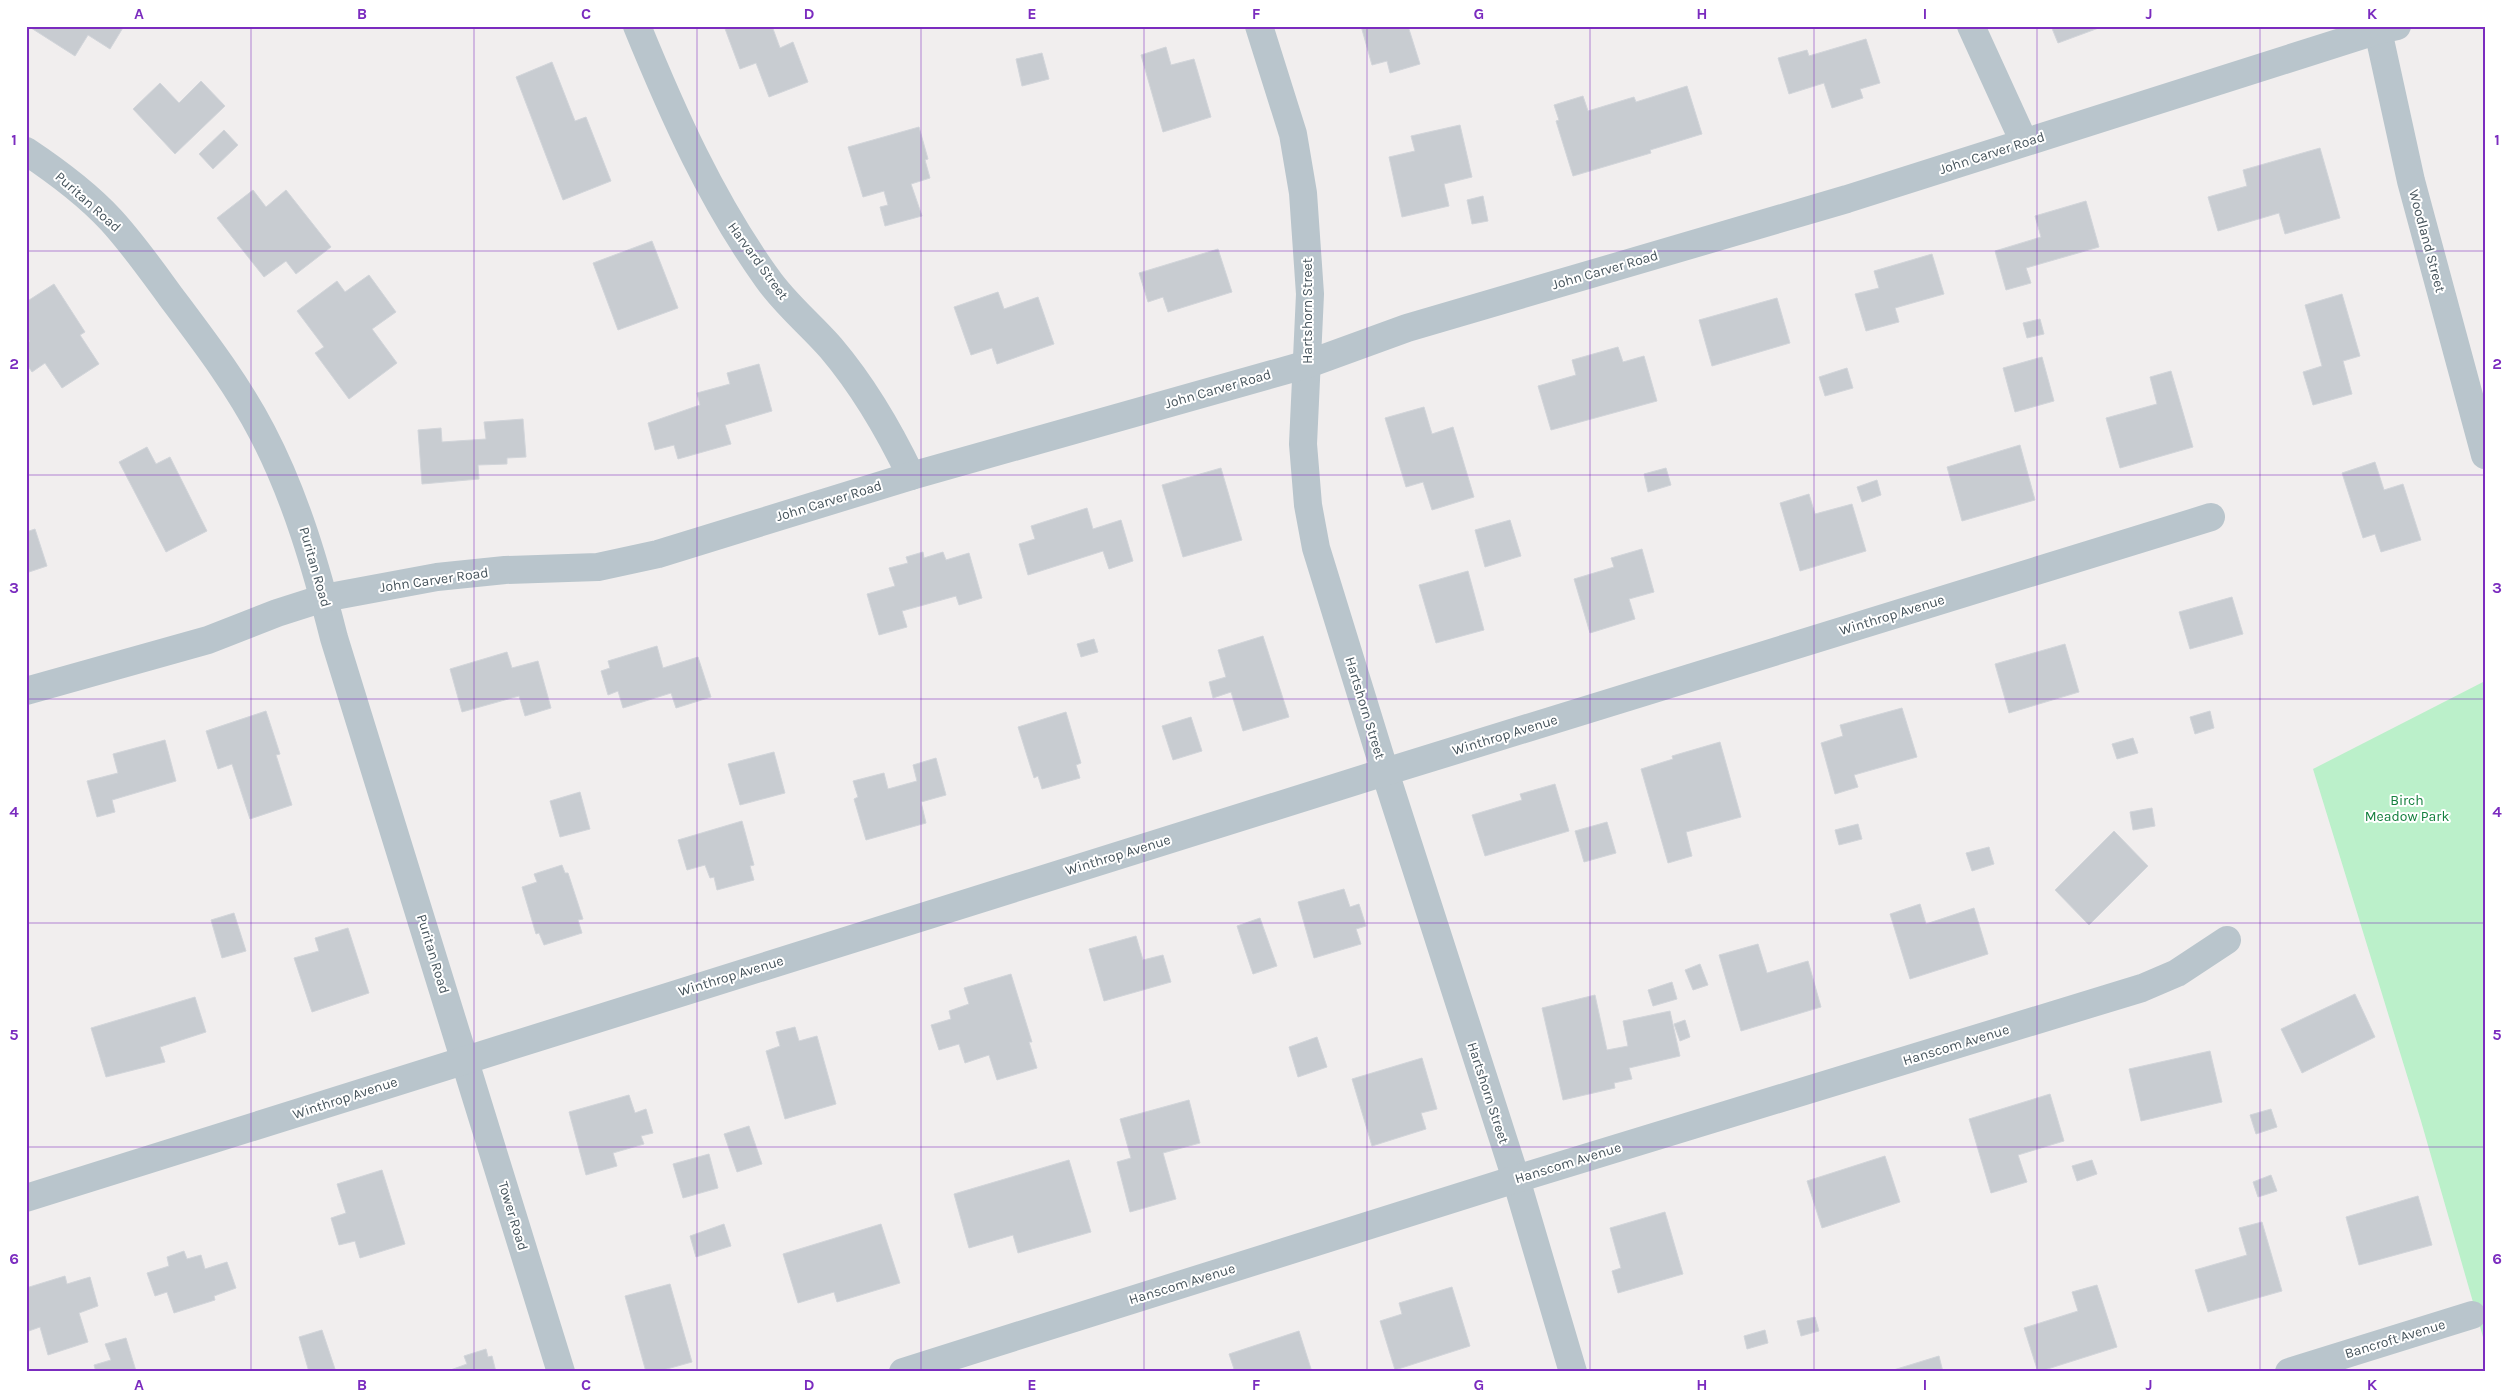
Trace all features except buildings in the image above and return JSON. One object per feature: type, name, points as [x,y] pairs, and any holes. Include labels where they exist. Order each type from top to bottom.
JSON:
[{"type":"street","name":"Harvard Street","points":[[637,26],[692,152],[739,238],[769,281],[831,348],[858,384],[885,422],[911,476]]},
{"type":"street","name":"Hartshorn Street","points":[[1260,26],[1293,134],[1303,193],[1310,294],[1303,435],[1308,505],[1327,588],[1516,1179],[1573,1372]]},
{"type":"street","points":[[1971,26],[2024,142]]},
{"type":"street","name":"John Carver Road","points":[[26,691],[208,640],[277,613],[324,598],[470,572],[580,569],[619,564],[911,476],[1308,364],[1407,328],[1847,199],[2384,27]]},
{"type":"street","name":"Woodland Street","points":[[2384,27],[2411,181],[2485,455]]},
{"type":"street","name":"Puritan Road","points":[[26,151],[45,163],[110,219],[213,352],[262,433],[302,523],[334,638],[465,1060]]},
{"type":"street","name":"Winthrop Avenue","points":[[26,1198],[1385,772],[2211,517]]},
{"type":"street","name":"Hanscom Avenue","points":[[903,1372],[1516,1179],[2142,988],[2177,973],[2227,940]]},
{"type":"street","name":"Tower Road","points":[[465,1060],[561,1372]]},
{"type":"street","name":"Bancroft Avenue","points":[[2289,1372],[2472,1315]]},
{"type":"green space","name":"Birch Meadow Park","points":[[2485,681],[2485,1344],[2421,1121],[2313,769]]}]
